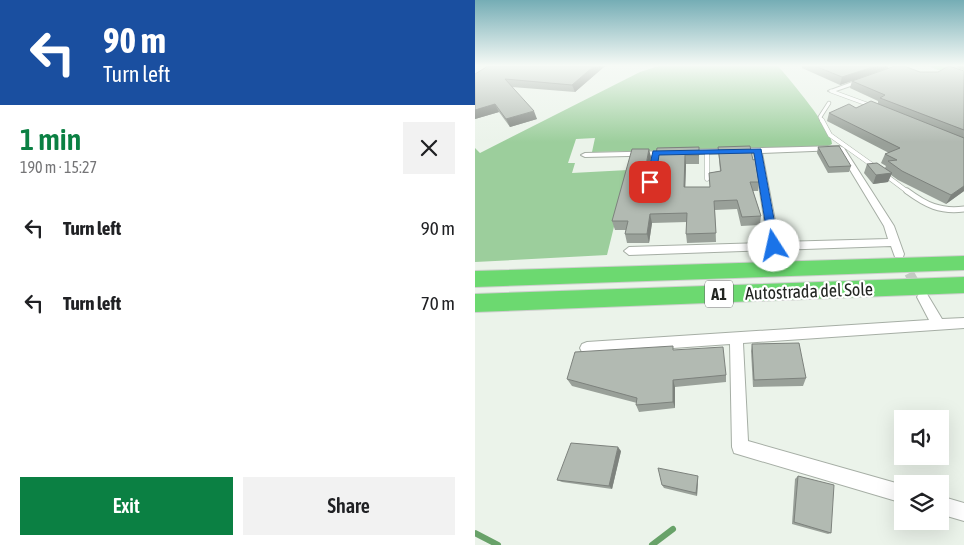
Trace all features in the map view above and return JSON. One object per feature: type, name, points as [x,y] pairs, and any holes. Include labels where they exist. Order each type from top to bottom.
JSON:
[{"type":"highway","name":"Autostrada del Sole","points":[[475,279],[964,263]]},
{"type":"highway","name":"Autostrada del Sole","points":[[475,303],[964,285]]},
{"type":"street","points":[[585,155],[840,148],[889,226],[899,254]]},
{"type":"street","points":[[758,151],[774,246]]},
{"type":"street","points":[[629,250],[894,242]]},
{"type":"street","points":[[923,297],[938,324]]},
{"type":"street","points":[[587,348],[938,324],[964,324]]},
{"type":"street","points":[[736,338],[740,447],[894,491]]},
{"type":"street","points":[[949,508],[964,512]]},
{"type":"lane","points":[[835,91],[875,107]]},
{"type":"lane","points":[[829,103],[820,117],[830,135],[921,201],[946,211],[964,209]]},
{"type":"lane","points":[[707,152],[707,179]]},
{"type":"lane","points":[[648,196],[655,153]]},
{"type":"green space","points":[[602,91],[799,91],[825,127],[832,144],[826,147],[592,152],[595,138],[576,139],[568,163],[575,163],[572,173],[628,170],[607,255],[475,262],[475,148],[480,153]]},
{"type":"building","points":[[475,91],[516,91],[534,111],[506,119],[495,104],[475,110]]},
{"type":"building","points":[[877,91],[964,91],[964,130],[880,98],[885,95]]},
{"type":"building","points":[[871,101],[964,138],[964,186],[951,195],[902,171],[888,161],[897,160],[885,154],[900,148],[829,113],[849,104],[856,108]]},
{"type":"building","points":[[750,146],[753,160],[755,159],[759,182],[750,182],[761,216],[742,217],[737,200],[714,201],[716,233],[686,234],[687,213],[650,214],[647,234],[625,234],[628,221],[612,221],[632,149],[649,149],[642,187],[646,191],[651,188],[657,148],[699,147],[699,155],[685,155],[684,187],[710,187],[709,173],[721,171],[718,147]]},
{"type":"building","points":[[839,146],[851,166],[829,167],[818,147]]},
{"type":"building","points":[[877,163],[892,173],[876,175],[867,164]]},
{"type":"building","points":[[799,343],[806,378],[754,380],[752,344]]},
{"type":"building","points":[[673,346],[673,350],[723,347],[726,375],[673,380],[673,402],[636,405],[637,398],[567,379],[575,352]]},
{"type":"building","points":[[571,443],[618,447],[609,486],[557,480]]},
{"type":"building","points":[[658,468],[698,476],[696,493],[662,485]]},
{"type":"building","points":[[798,476],[834,485],[831,533],[794,522]]},
{"type":"waterway","points":[[652,545],[673,529]]},
{"type":"waterway","points":[[475,533],[498,545]]},
{"type":"tunnel","points":[[902,260],[914,282]]},
{"type":"tunnel","points":[[914,281],[920,292]]},
{"type":"route","points":[[650,182],[655,153],[758,151],[774,246]]}]
